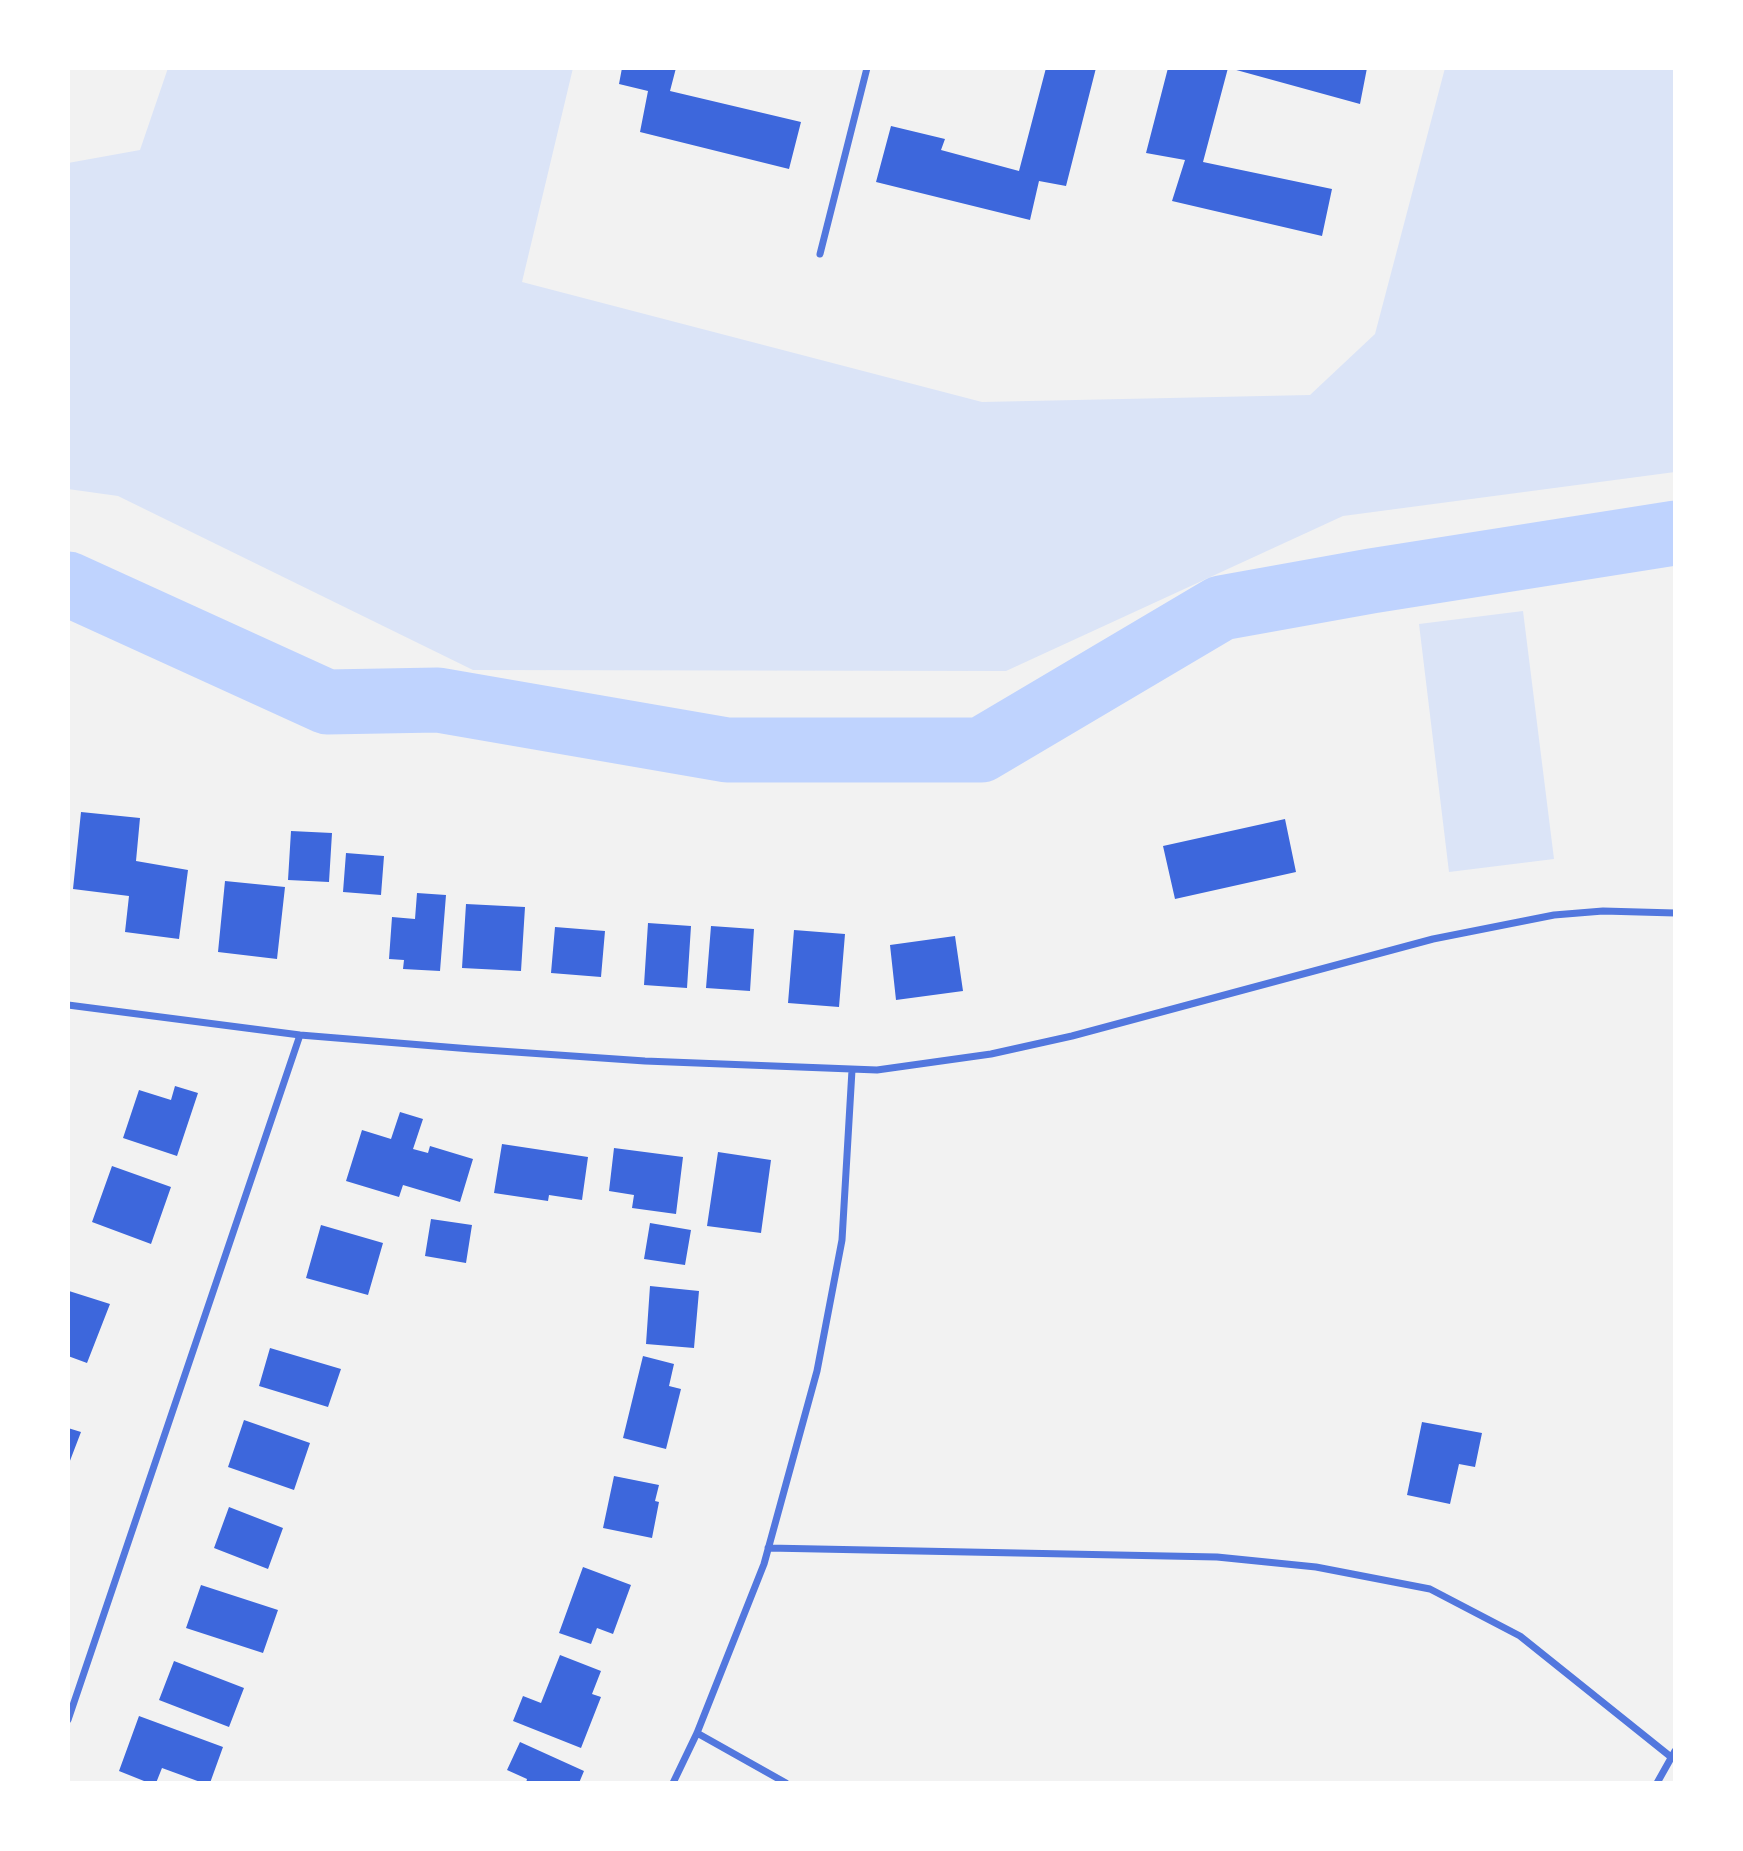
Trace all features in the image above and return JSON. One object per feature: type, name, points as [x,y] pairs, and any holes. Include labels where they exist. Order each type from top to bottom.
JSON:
[{"type":"street","points":[[820,254],[867,68]]},
{"type":"street","points":[[68,1005],[300,1035],[645,1061],[877,1070],[991,1054],[1072,1036],[1433,939],[1554,915],[1603,911],[1675,913]]},
{"type":"street","points":[[68,1720],[300,1035]]},
{"type":"street","points":[[673,1783],[697,1733],[768,1548],[817,1371],[842,1240],[852,1070]]},
{"type":"street","points":[[768,1548],[1217,1557],[1316,1567],[1430,1589],[1520,1636],[1673,1754],[1657,1783]]},
{"type":"street","points":[[697,1733],[786,1783]]},
{"type":"shaded area","points":[[168,68],[573,68],[522,282],[982,402],[1310,395],[1375,334],[1445,68],[1675,68],[1675,472],[1343,516],[1006,671],[473,670],[118,496],[68,489],[68,163],[140,150]]},
{"type":"shaded area","points":[[1523,611],[1554,859],[1449,872],[1419,624]]},
{"type":"building","points":[[622,68],[676,68],[670,91],[801,122],[789,169],[640,132],[648,91],[619,84]]},
{"type":"building","points":[[1046,68],[1096,68],[1066,186],[1039,181],[1030,220],[876,182],[891,126],[945,139],[941,150],[1019,171]]},
{"type":"building","points":[[1168,68],[1228,68],[1203,162],[1332,189],[1322,236],[1172,201],[1185,160],[1146,153]]},
{"type":"building","points":[[1229,68],[1367,68],[1360,104]]},
{"type":"building","points":[[81,812],[140,818],[136,861],[188,870],[179,939],[125,932],[129,896],[73,889]]},
{"type":"building","points":[[1285,819],[1296,872],[1175,899],[1163,846]]},
{"type":"building","points":[[291,831],[332,833],[329,882],[288,880]]},
{"type":"building","points":[[346,853],[384,856],[381,895],[343,892]]},
{"type":"building","points":[[225,881],[285,887],[277,959],[218,952]]},
{"type":"building","points":[[417,893],[446,895],[440,971],[403,969],[404,960],[389,959],[392,917],[415,919]]},
{"type":"building","points":[[466,904],[525,907],[521,971],[462,968]]},
{"type":"building","points":[[648,923],[691,926],[687,988],[644,985]]},
{"type":"building","points":[[711,926],[754,929],[750,991],[706,988]]},
{"type":"building","points":[[555,927],[605,931],[601,977],[551,973]]},
{"type":"building","points":[[794,930],[845,934],[839,1007],[788,1003]]},
{"type":"building","points":[[955,936],[963,991],[896,1000],[890,945]]},
{"type":"building","points":[[175,1086],[198,1093],[177,1156],[123,1138],[139,1090],[171,1100]]},
{"type":"building","points":[[400,1112],[423,1119],[413,1149],[428,1153],[430,1146],[473,1159],[460,1202],[403,1185],[399,1197],[346,1181],[362,1130],[391,1139]]},
{"type":"building","points":[[502,1144],[588,1157],[582,1200],[549,1195],[548,1201],[494,1193]]},
{"type":"building","points":[[614,1148],[683,1157],[676,1214],[632,1208],[634,1195],[609,1191]]},
{"type":"building","points":[[718,1152],[771,1160],[761,1233],[707,1226]]},
{"type":"building","points":[[112,1166],[171,1187],[151,1244],[92,1222]]},
{"type":"building","points":[[431,1219],[472,1225],[466,1263],[425,1256]]},
{"type":"building","points":[[650,1223],[691,1230],[685,1265],[644,1259]]},
{"type":"building","points":[[321,1225],[383,1243],[368,1295],[306,1278]]},
{"type":"building","points":[[650,1286],[699,1291],[694,1348],[646,1344]]},
{"type":"building","points":[[69,1291],[110,1304],[87,1363],[68,1356]]},
{"type":"building","points":[[270,1348],[341,1369],[328,1407],[259,1386]]},
{"type":"building","points":[[643,1356],[674,1364],[669,1386],[681,1389],[666,1449],[623,1438]]},
{"type":"building","points":[[244,1420],[310,1443],[294,1490],[228,1467]]},
{"type":"building","points":[[1422,1422],[1482,1433],[1475,1467],[1459,1464],[1450,1504],[1407,1495]]},
{"type":"building","points":[[68,1428],[81,1432],[68,1466]]},
{"type":"building","points":[[614,1476],[659,1485],[655,1501],[659,1502],[652,1538],[603,1528]]},
{"type":"building","points":[[229,1507],[283,1528],[268,1569],[214,1548]]},
{"type":"building","points":[[583,1567],[631,1585],[613,1634],[597,1628],[591,1644],[559,1633]]},
{"type":"building","points":[[201,1585],[278,1610],[263,1653],[186,1628]]},
{"type":"building","points":[[560,1655],[601,1671],[592,1694],[601,1697],[581,1748],[513,1721],[523,1696],[541,1703]]},
{"type":"building","points":[[174,1661],[244,1688],[229,1727],[159,1700]]},
{"type":"building","points":[[139,1716],[223,1747],[210,1783],[162,1768],[156,1783],[149,1783],[119,1771]]},
{"type":"building","points":[[520,1742],[584,1771],[579,1783],[526,1783],[527,1779],[507,1770]]},
{"type":"waterway","points":[[68,584],[327,702],[438,700],[727,750],[981,750],[1221,608],[1371,581],[1675,533]]}]
